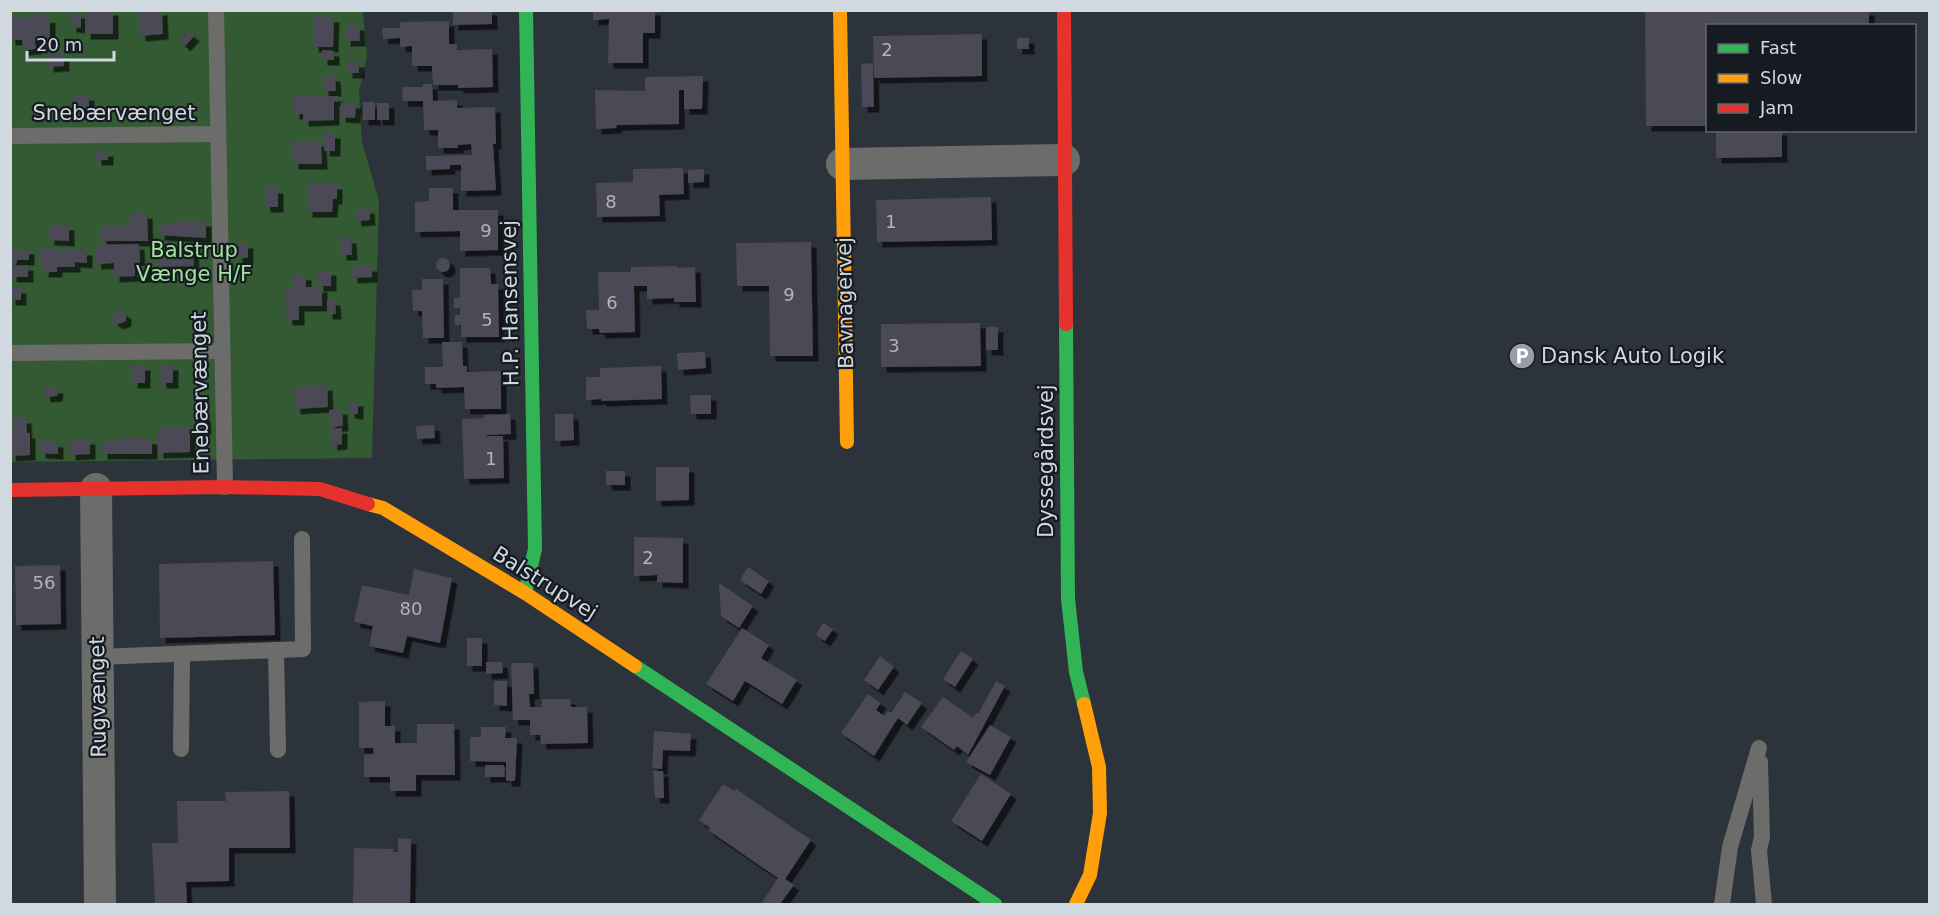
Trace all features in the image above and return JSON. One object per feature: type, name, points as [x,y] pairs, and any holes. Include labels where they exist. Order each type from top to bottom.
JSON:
[{"type":"street","name":"H.P. Hansensvej","points":[[525,593],[535,549],[526,10]]},
{"type":"street","name":"Bavnagervej","points":[[840,10],[847,442]]},
{"type":"street","name":"Dyssegårdsvej","points":[[1064,10],[1068,598],[1076,672],[1100,767],[1100,813],[1090,875],[1076,904]]},
{"type":"street","points":[[842,164],[1064,160]]},
{"type":"street","name":"Balstrupvej","points":[[10,490],[225,487],[320,489],[383,508],[525,593],[995,904]]},
{"type":"street","name":"Rugvænget","points":[[96,489],[100,904]]},
{"type":"lane","name":"Enebærvænget","points":[[216,10],[225,487]]},
{"type":"lane","name":"Snebærvænget","points":[[10,136],[217,134]]},
{"type":"lane","points":[[10,353],[222,351]]},
{"type":"lane","points":[[98,657],[303,649],[302,539]]},
{"type":"lane","points":[[276,651],[278,750]]},
{"type":"lane","points":[[181,749],[182,654]]},
{"type":"lane","points":[[1722,904],[1730,847],[1759,748],[1762,837],[1759,850],[1764,904]]},
{"type":"green space","name":"Balstrup Vænge H/F","points":[[10,11],[363,11],[367,58],[359,91],[362,142],[379,201],[372,458],[11,462]]},
{"type":"building","points":[[85,10],[113,10],[113,34],[85,34]]},
{"type":"building","points":[[162,10],[163,34],[140,36],[139,12]]},
{"type":"building","points":[[453,10],[492,10],[492,24],[453,25]]},
{"type":"building","points":[[593,10],[655,10],[655,33],[643,33],[643,63],[608,63],[609,19],[593,20]]},
{"type":"building","points":[[1645,10],[1869,10],[1869,24],[1706,24],[1706,126],[1646,126]]},
{"type":"building","points":[[71,13],[81,13],[81,28],[71,27]]},
{"type":"building","points":[[29,14],[41,14],[41,18],[50,17],[50,40],[36,41],[36,49],[23,50],[22,40],[10,40],[10,16],[29,18]]},
{"type":"building","points":[[314,16],[334,17],[333,47],[313,47]]},
{"type":"building","points":[[449,21],[449,44],[457,44],[457,50],[492,49],[493,87],[458,88],[458,85],[433,85],[432,66],[412,66],[412,46],[400,47],[400,38],[383,39],[382,28],[400,28],[400,22]]},
{"type":"building","points":[[345,25],[359,25],[360,41],[345,41]]},
{"type":"building","points":[[188,31],[194,36],[185,46],[179,40]]},
{"type":"building","points":[[982,34],[982,76],[874,78],[873,36]]},
{"type":"building","points":[[1017,38],[1029,38],[1029,49],[1017,49]]},
{"type":"building","points":[[322,50],[334,51],[334,60],[322,60]]},
{"type":"building","points":[[64,54],[64,66],[48,67],[48,55]]},
{"type":"building","points":[[347,62],[359,62],[359,73],[347,73]]},
{"type":"building","points":[[873,63],[874,107],[862,107],[861,64]]},
{"type":"building","points":[[323,76],[335,76],[336,91],[323,91]]},
{"type":"building","points":[[703,76],[702,109],[684,109],[684,90],[679,90],[679,124],[617,125],[616,128],[596,129],[595,90],[645,91],[645,77]]},
{"type":"building","points":[[423,84],[432,84],[433,101],[457,100],[457,108],[495,107],[496,144],[493,144],[496,190],[461,191],[461,165],[450,165],[450,169],[426,170],[426,156],[472,155],[471,144],[458,145],[458,148],[438,148],[438,130],[424,130],[423,101],[403,101],[402,87],[423,87]]},
{"type":"building","points":[[73,95],[89,95],[89,108],[74,108]]},
{"type":"building","points":[[294,96],[338,96],[338,102],[334,101],[334,120],[303,121],[303,114],[294,114]]},
{"type":"building","points":[[341,102],[356,103],[355,118],[340,117]]},
{"type":"building","points":[[363,102],[375,102],[375,120],[363,120]]},
{"type":"building","points":[[377,103],[389,103],[389,120],[377,120]]},
{"type":"building","points":[[1716,132],[1782,132],[1782,157],[1716,158]]},
{"type":"building","points":[[324,133],[335,133],[335,151],[324,151]]},
{"type":"building","points":[[292,141],[321,141],[322,164],[293,164]]},
{"type":"building","points":[[96,151],[108,151],[108,160],[96,160]]},
{"type":"building","points":[[683,168],[684,194],[659,195],[660,216],[597,217],[596,183],[633,182],[633,169]]},
{"type":"building","points":[[704,169],[704,182],[688,183],[688,170]]},
{"type":"building","points":[[308,184],[337,184],[337,199],[333,199],[332,212],[307,212]]},
{"type":"building","points":[[265,188],[278,188],[278,207],[265,207]]},
{"type":"building","points":[[429,188],[453,188],[453,210],[498,210],[498,250],[460,251],[460,231],[415,232],[415,202],[429,201]]},
{"type":"building","points":[[991,197],[992,240],[877,242],[876,200]]},
{"type":"building","points":[[369,208],[370,220],[356,221],[355,210]]},
{"type":"building","points":[[129,213],[147,213],[148,241],[101,241],[101,225],[130,225]]},
{"type":"building","points":[[171,221],[206,221],[206,238],[159,235],[159,226],[165,226],[165,223],[171,223]]},
{"type":"building","points":[[49,225],[69,225],[69,241],[49,240]]},
{"type":"building","points":[[341,238],[351,238],[352,255],[341,255]]},
{"type":"building","points":[[811,242],[813,356],[770,356],[769,286],[737,286],[736,243]]},
{"type":"building","points":[[237,243],[248,243],[248,258],[237,258]]},
{"type":"building","points":[[139,244],[140,263],[135,263],[135,276],[114,277],[114,263],[96,264],[95,245]]},
{"type":"building","points":[[39,248],[87,250],[87,263],[75,262],[75,267],[57,267],[57,272],[43,272],[44,263],[39,263]]},
{"type":"building","points":[[10,249],[29,249],[29,260],[17,260],[17,263],[10,264]]},
{"type":"building","points":[[157,249],[193,249],[194,266],[158,267]]},
{"type":"building","points":[[443,258],[448,260],[450,265],[448,270],[443,272],[438,270],[436,265],[438,260]]},
{"type":"building","points":[[28,265],[28,277],[11,277],[11,266]]},
{"type":"building","points":[[137,266],[147,266],[147,277],[137,277]]},
{"type":"building","points":[[372,266],[372,277],[352,278],[352,267]]},
{"type":"building","points":[[677,266],[678,268],[695,267],[696,302],[674,302],[674,298],[647,299],[647,286],[634,286],[635,332],[600,333],[599,329],[587,329],[586,310],[599,310],[598,272],[631,272],[631,267]]},
{"type":"building","points":[[460,268],[490,268],[491,284],[498,284],[499,337],[461,337],[461,325],[455,325],[455,315],[460,315],[460,308],[454,308],[454,298],[460,298]]},
{"type":"building","points":[[331,270],[331,286],[318,286],[318,271]]},
{"type":"building","points":[[293,274],[306,275],[306,287],[322,287],[322,306],[299,306],[299,320],[287,320],[285,287],[293,287]]},
{"type":"building","points":[[422,279],[443,279],[444,338],[423,338],[422,311],[413,311],[412,290],[422,290]]},
{"type":"building","points":[[10,288],[21,288],[21,300],[10,300]]},
{"type":"building","points":[[327,300],[335,300],[336,314],[327,314]]},
{"type":"building","points":[[120,310],[126,314],[126,321],[118,324],[112,320],[113,312]]},
{"type":"building","points":[[980,323],[981,366],[881,367],[881,324]]},
{"type":"building","points":[[986,327],[998,327],[998,350],[986,350]]},
{"type":"building","points":[[442,342],[462,342],[463,366],[467,366],[467,372],[501,371],[501,409],[465,409],[464,387],[436,388],[436,384],[425,384],[425,367],[443,367]]},
{"type":"building","points":[[705,352],[706,368],[678,370],[677,353]]},
{"type":"building","points":[[132,365],[145,365],[145,383],[132,383]]},
{"type":"building","points":[[161,365],[173,365],[173,383],[161,383]]},
{"type":"building","points":[[661,366],[662,399],[586,400],[586,377],[600,377],[600,368]]},
{"type":"building","points":[[327,385],[328,407],[295,409],[294,387]]},
{"type":"building","points":[[44,388],[58,388],[57,396],[45,397]]},
{"type":"building","points":[[690,395],[711,395],[711,414],[691,414]]},
{"type":"building","points":[[350,401],[358,401],[358,414],[349,413]]},
{"type":"building","points":[[342,409],[343,426],[330,427],[329,410]]},
{"type":"building","points":[[510,414],[511,434],[487,435],[503,436],[504,478],[464,479],[462,419]]},
{"type":"building","points":[[555,414],[573,414],[574,440],[555,441]]},
{"type":"building","points":[[205,415],[206,429],[193,430],[193,416]]},
{"type":"building","points":[[13,418],[26,418],[27,433],[30,433],[30,455],[10,456]]},
{"type":"building","points":[[434,425],[435,438],[417,439],[416,426]]},
{"type":"building","points":[[158,428],[190,428],[190,452],[158,453]]},
{"type":"building","points":[[342,428],[342,444],[332,445],[331,429]]},
{"type":"building","points":[[115,437],[152,439],[152,454],[102,454],[102,442],[115,442]]},
{"type":"building","points":[[70,439],[90,439],[90,454],[70,455]]},
{"type":"building","points":[[40,441],[58,442],[58,454],[40,453]]},
{"type":"building","points":[[656,467],[689,467],[689,500],[656,501]]},
{"type":"building","points":[[606,471],[625,471],[625,485],[606,485]]},
{"type":"building","points":[[634,537],[683,538],[683,583],[657,582],[657,575],[634,576]]},
{"type":"building","points":[[273,561],[275,635],[160,638],[159,564]]},
{"type":"building","points":[[60,565],[61,624],[16,625],[15,566]]},
{"type":"building","points":[[748,567],[769,581],[761,594],[740,580]]},
{"type":"building","points":[[414,569],[452,578],[440,643],[407,636],[403,653],[369,646],[373,626],[354,622],[362,585],[409,595]]},
{"type":"building","points":[[719,583],[753,606],[739,628],[721,616]]},
{"type":"building","points":[[823,623],[833,629],[825,641],[816,635]]},
{"type":"building","points":[[742,628],[769,645],[761,658],[797,680],[782,704],[745,681],[733,701],[706,684]]},
{"type":"building","points":[[467,638],[482,638],[482,666],[467,666]]},
{"type":"building","points":[[961,651],[973,659],[955,687],[943,679]]},
{"type":"building","points":[[880,656],[894,667],[878,690],[864,680]]},
{"type":"building","points":[[486,662],[502,662],[503,673],[486,674]]},
{"type":"building","points":[[511,663],[533,663],[534,694],[529,694],[530,707],[542,707],[542,699],[570,699],[571,707],[587,707],[588,743],[541,744],[540,735],[530,735],[530,720],[513,720]]},
{"type":"building","points":[[494,681],[507,681],[507,706],[494,705]]},
{"type":"building","points":[[996,681],[1005,686],[968,755],[957,746],[954,750],[921,727],[943,697],[973,718],[976,713],[978,714]]},
{"type":"building","points":[[905,692],[922,703],[907,725],[898,718],[874,756],[841,733],[868,694],[881,703],[876,710],[884,716],[888,711],[891,713]]},
{"type":"building","points":[[385,701],[385,726],[395,726],[395,743],[417,743],[417,724],[454,724],[455,775],[416,775],[416,791],[390,791],[390,777],[364,777],[364,755],[374,754],[373,748],[359,748],[359,702]]},
{"type":"building","points":[[990,725],[1011,737],[990,775],[966,762]]},
{"type":"building","points":[[481,727],[506,727],[505,738],[517,738],[515,781],[506,781],[506,762],[470,761],[470,737],[481,737]]},
{"type":"building","points":[[654,731],[691,734],[690,751],[663,750],[662,769],[652,768]]},
{"type":"building","points":[[485,765],[504,765],[505,777],[485,777]]},
{"type":"building","points":[[653,771],[663,771],[664,798],[655,798]]},
{"type":"building","points":[[981,774],[1011,794],[982,841],[951,821]]},
{"type":"building","points":[[723,784],[734,791],[736,789],[811,840],[785,879],[794,885],[780,904],[761,904],[778,878],[708,830],[710,828],[699,820]]},
{"type":"building","points":[[289,791],[290,848],[229,848],[229,881],[186,882],[187,903],[155,904],[152,843],[178,843],[177,801],[226,801],[225,792]]},
{"type":"building","points":[[398,838],[411,839],[410,904],[353,904],[354,848],[393,849],[393,852],[398,852]]},
{"type":"traffic: fast","points":[[525,593],[535,549],[526,10]]},
{"type":"traffic: fast","points":[[1066,324],[1068,599],[1076,672],[1084,704]]},
{"type":"traffic: fast","points":[[635,666],[995,904]]},
{"type":"traffic: slow","points":[[840,10],[847,442]]},
{"type":"traffic: slow","points":[[368,504],[383,508],[525,593],[635,666]]},
{"type":"traffic: slow","points":[[1076,904],[1090,875],[1100,813],[1099,767],[1084,704]]},
{"type":"traffic: jam","points":[[1064,10],[1066,324]]},
{"type":"traffic: jam","points":[[10,490],[225,487],[320,489],[368,504]]},
{"type":"place","name":"Dansk Auto Logik","points":[[1522,356]]}]
